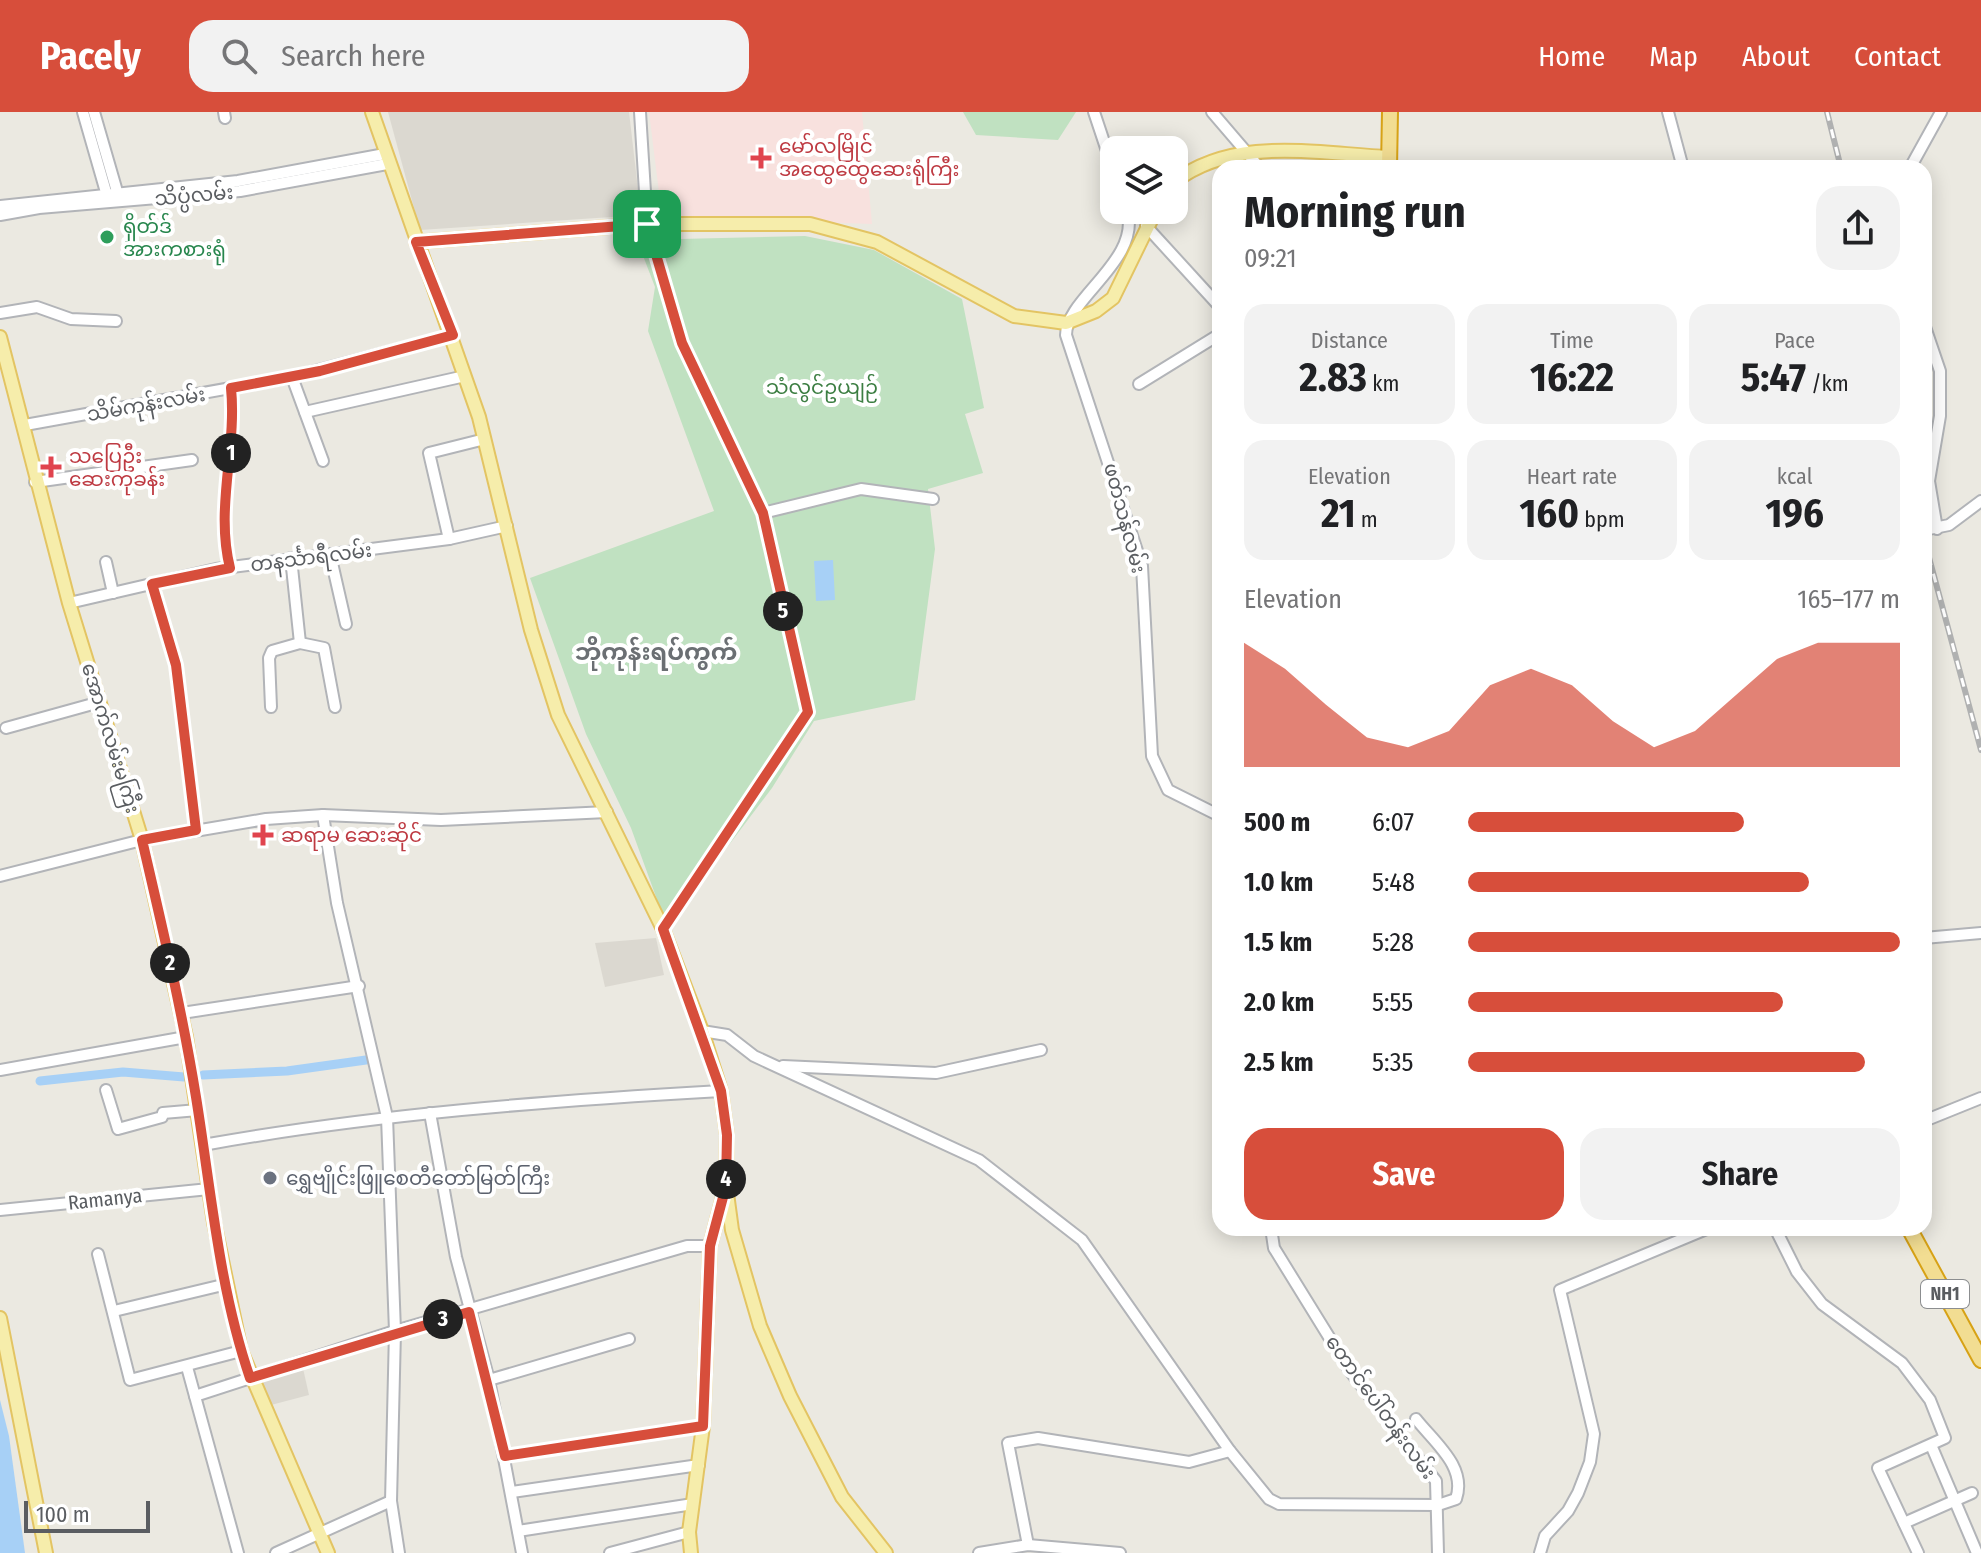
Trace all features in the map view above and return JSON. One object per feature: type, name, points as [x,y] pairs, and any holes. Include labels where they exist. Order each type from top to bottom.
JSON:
[{"type":"highway","points":[[1389,160],[1390,112]]},
{"type":"highway","name":"NH1","points":[[1913,1236],[1981,1360]]},
{"type":"main road","points":[[372,112],[416,242],[453,335],[485,439],[531,630],[558,715],[663,929],[702,1031],[721,1091],[727,1135],[726,1186],[732,1230],[760,1326],[790,1396],[842,1497],[886,1553]]},
{"type":"main road","points":[[1188,172],[1201,163],[1245,150],[1356,160]]},
{"type":"main road","points":[[416,242],[647,224],[810,224],[877,242],[1014,316],[1066,323],[1096,311],[1113,298],[1125,280],[1146,226]]},
{"type":"main road","name":"အောက်လမ်းမကြီး","points":[[0,337],[25,425],[35,482],[69,603],[142,840],[182,1013],[209,1189],[241,1351],[250,1378],[328,1553]]},
{"type":"main road","points":[[691,1553],[689,1532],[703,1426],[710,1246],[726,1186]]},
{"type":"main road","points":[[0,1318],[46,1553]]},
{"type":"street","points":[[83,112],[113,197]]},
{"type":"street","points":[[94,112],[113,197]]},
{"type":"street","points":[[640,112],[647,224],[682,343],[763,513],[808,712],[663,929]]},
{"type":"street","points":[[1094,112],[1102,136]]},
{"type":"street","points":[[1212,112],[1253,160]]},
{"type":"street","points":[[1668,112],[1681,160]]},
{"type":"street","points":[[1914,160],[1941,112]]},
{"type":"street","name":"သိပ္ပံလမ်း","points":[[0,215],[386,159]]},
{"type":"street","name":"သိပ္ပံလမ်း","points":[[0,206],[113,197]]},
{"type":"street","points":[[1066,323],[1109,271],[1121,250],[1127,224]]},
{"type":"street","points":[[1146,226],[1212,298]]},
{"type":"street","points":[[0,313],[37,307],[71,319],[116,321]]},
{"type":"street","name":"ဖတ်သန်လမ်း","points":[[1066,323],[1079,379],[1106,447],[1142,566],[1152,756],[1168,790],[1212,812]]},
{"type":"street","name":"သိမ်ကုန်းလမ်း","points":[[25,425],[292,377],[453,335]]},
{"type":"street","points":[[1139,384],[1212,339]]},
{"type":"street","points":[[1932,348],[1940,371],[1940,416],[1932,463]]},
{"type":"street","points":[[305,412],[465,376]]},
{"type":"street","points":[[292,377],[323,461]]},
{"type":"street","points":[[230,568],[224,510],[234,424],[231,388]]},
{"type":"street","points":[[449,539],[429,453],[485,439]]},
{"type":"street","points":[[35,482],[192,460]]},
{"type":"street","points":[[763,513],[861,489],[933,499]]},
{"type":"street","points":[[1932,499],[1937,529]]},
{"type":"street","points":[[1932,529],[1949,525],[1981,501]]},
{"type":"street","name":"တနင်္သာရီလမ်း","points":[[69,603],[230,568],[449,539],[507,526]]},
{"type":"street","points":[[330,554],[346,624]]},
{"type":"street","points":[[291,558],[300,643]]},
{"type":"street","points":[[106,562],[113,593]]},
{"type":"street","points":[[152,584],[176,665],[196,830]]},
{"type":"street","points":[[271,707],[269,658],[272,651],[300,643],[324,648],[335,707]]},
{"type":"street","points":[[6,728],[100,702]]},
{"type":"street","points":[[0,876],[142,840],[266,819],[323,815],[441,820],[607,812]]},
{"type":"street","points":[[323,815],[337,903],[359,986],[387,1117],[395,1331],[391,1501],[399,1553]]},
{"type":"street","points":[[1932,937],[1981,933]]},
{"type":"street","points":[[182,1013],[359,986]]},
{"type":"street","points":[[702,1031],[727,1035],[754,1056],[979,1160],[1082,1240],[1230,1451],[1269,1499],[1279,1504],[1438,1505],[1456,1499],[1461,1483],[1456,1468],[1416,1419]]},
{"type":"street","points":[[0,1070],[186,1037]]},
{"type":"street","points":[[777,1066],[936,1073],[1041,1050]]},
{"type":"street","points":[[106,1090],[118,1129],[162,1117],[163,1113],[198,1110]]},
{"type":"street","points":[[203,1145],[327,1123],[554,1100],[721,1091]]},
{"type":"street","points":[[1932,1118],[1981,1098]]},
{"type":"street","points":[[430,1113],[469,1312],[489,1380],[505,1456],[522,1553]]},
{"type":"street","name":"Ramanya","points":[[0,1210],[209,1189]]},
{"type":"street","name":"တောင်ပေါ်တန်းလမ်း","points":[[1272,1236],[1274,1248],[1350,1371],[1436,1481],[1438,1553]]},
{"type":"street","points":[[1540,1553],[1545,1536],[1568,1511],[1578,1493],[1590,1462],[1594,1434],[1560,1290],[1690,1236]]},
{"type":"street","points":[[1779,1236],[1797,1272],[1822,1304],[1902,1363],[1930,1400],[1945,1438],[1878,1468],[1918,1553]]},
{"type":"street","points":[[195,1396],[395,1331],[469,1312],[687,1246],[710,1246]]},
{"type":"street","points":[[98,1254],[130,1380],[241,1351]]},
{"type":"street","points":[[114,1311],[227,1284]]},
{"type":"street","points":[[489,1380],[629,1339]]},
{"type":"street","points":[[187,1367],[238,1553]]},
{"type":"street","points":[[505,1456],[703,1426]]},
{"type":"street","points":[[1028,1545],[1008,1443],[1038,1438],[1189,1462],[1230,1451]]},
{"type":"street","points":[[1931,1445],[1977,1553]]},
{"type":"street","points":[[512,1492],[699,1465]]},
{"type":"street","points":[[1904,1523],[1972,1493]]},
{"type":"street","points":[[276,1553],[391,1501]]},
{"type":"street","points":[[518,1531],[693,1504]]},
{"type":"street","points":[[610,1553],[689,1532]]},
{"type":"street","points":[[979,1553],[1028,1545],[1120,1553]]},
{"type":"shaded area","points":[[388,112],[629,112],[641,215],[420,230]]},
{"type":"shaded area","name":"မော်လမြိုင် အထွေထွေဆေးရုံကြီး","points":[[649,112],[862,112],[872,224],[662,217]]},
{"type":"shaded area","points":[[656,938],[664,975],[605,987],[595,943]]},
{"type":"shaded area","points":[[302,1364],[309,1395],[271,1405],[261,1379]]},
{"type":"green space","points":[[963,112],[1076,112],[1058,140],[976,135]]},
{"type":"green space","name":"သံလွင်ဥယျဉ်","points":[[805,236],[874,250],[962,299],[984,408],[965,414],[983,473],[928,489],[935,549],[915,700],[814,721],[772,788],[667,927],[631,828],[586,734],[530,578],[714,511],[648,331],[655,287],[637,240]]},
{"type":"water","points":[[833,560],[835,600],[816,601],[814,561]]},
{"type":"water","points":[[0,1400],[9,1436],[25,1553],[0,1553]]},
{"type":"waterway","points":[[203,1075],[287,1071],[366,1060]]},
{"type":"waterway","points":[[40,1081],[123,1072],[184,1077]]},
{"type":"railway","points":[[1827,112],[1839,160]]},
{"type":"railway","points":[[1932,569],[1981,750]]},
{"type":"place","name":"မော်လမြိုင် အထွေထွေဆေးရုံကြီး","points":[[761,158]]},
{"type":"place","name":"ရှိတ်ဒ် အားကစားရုံ","points":[[107,237]]},
{"type":"place","name":"သပြေဦး ဆေးကုခန်း","points":[[51,467]]},
{"type":"place","name":"ဆရာမ ဆေးဆိုင်","points":[[263,835]]},
{"type":"place","name":"ရွှေဗျိုင်းဖြူစေတီတော်မြတ်ကြီး","points":[[270,1178]]},
{"type":"district","name":"ဘိုကုန်းရပ်ကွက်","points":[[656,652]]},
{"type":"route","points":[[647,224],[682,343],[703,394],[763,513],[808,712],[663,929],[721,1091],[727,1135],[726,1186],[710,1246],[703,1426],[505,1456],[489,1380],[469,1312],[395,1331],[250,1378],[241,1351],[214,1222],[182,1013],[142,840],[196,830],[176,665],[152,584],[230,568],[224,510],[234,424],[231,388],[320,371],[453,335],[416,242],[647,224]]}]
